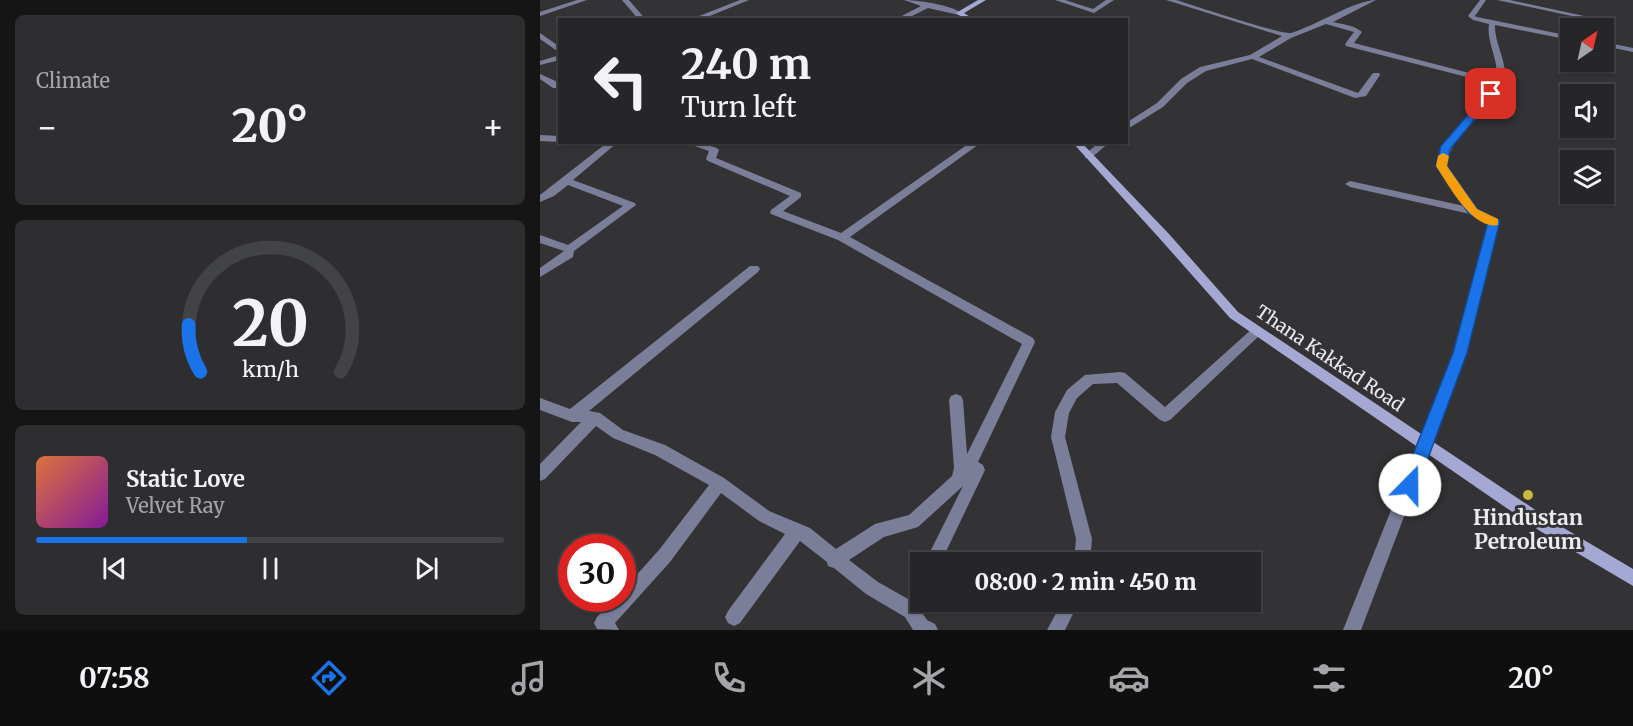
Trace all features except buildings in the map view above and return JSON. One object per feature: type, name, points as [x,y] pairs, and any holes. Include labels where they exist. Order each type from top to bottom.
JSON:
[{"type":"main road","points":[[959,13],[983,0]]},
{"type":"main road","points":[[959,13],[968,18]]},
{"type":"main road","name":"Thana Kakkad Road","points":[[1078,144],[1234,315],[1546,526],[1633,578]]},
{"type":"street","points":[[540,14],[584,0]]},
{"type":"street","points":[[626,1],[636,0]]},
{"type":"street","points":[[697,18],[746,0]]},
{"type":"street","points":[[907,0],[926,7]]},
{"type":"street","points":[[1058,0],[1094,11],[1111,0]]},
{"type":"street","points":[[1169,0],[1288,36]]},
{"type":"street","points":[[1128,126],[1160,105],[1184,81],[1203,69],[1253,57],[1288,36],[1326,22],[1373,0]]},
{"type":"street","points":[[1483,0],[1471,15],[1492,24],[1560,36]]},
{"type":"street","points":[[1500,0],[1581,16]]},
{"type":"street","points":[[626,1],[641,18]]},
{"type":"street","points":[[901,18],[926,7],[939,6],[959,13]]},
{"type":"street","points":[[1326,22],[1358,32],[1349,44],[1499,83]]},
{"type":"street","points":[[1473,211],[1441,166],[1445,148],[1499,83],[1502,68],[1492,45],[1492,24]]},
{"type":"street","points":[[540,35],[558,49]]},
{"type":"street","points":[[1614,46],[1633,50]]},
{"type":"street","points":[[1253,57],[1358,96],[1363,94],[1376,75]]},
{"type":"street","points":[[540,63],[558,58]]},
{"type":"street","points":[[540,76],[558,86]]},
{"type":"street","points":[[540,138],[558,139]]},
{"type":"street","points":[[540,199],[567,181],[612,144]]},
{"type":"street","points":[[694,144],[714,150],[711,159],[797,195],[775,212],[842,237],[1029,342],[969,465],[978,470],[938,552]]},
{"type":"street","points":[[842,237],[975,144]]},
{"type":"street","points":[[1088,156],[1103,144]]},
{"type":"street","points":[[540,273],[569,254],[569,249],[631,205],[567,181]]},
{"type":"street","points":[[1350,184],[1473,211],[1494,221],[1460,353],[1352,630]]},
{"type":"street","points":[[540,239],[569,249]]},
{"type":"street","points":[[572,416],[754,268]]},
{"type":"street","points":[[1083,552],[1084,539],[1058,437],[1062,412],[1072,394],[1090,379],[1120,377],[1165,416],[1257,331]]},
{"type":"street","points":[[834,560],[881,531],[913,522],[958,480],[960,468],[956,400]]},
{"type":"street","points":[[540,405],[572,416],[595,417],[618,434],[660,450],[719,483],[764,516],[817,543],[834,560],[872,588],[910,610]]},
{"type":"street","points":[[540,474],[595,417]]},
{"type":"street","points":[[610,630],[603,623],[626,602],[684,533],[719,483]]},
{"type":"street","points":[[734,617],[797,531]]},
{"type":"street","points":[[912,612],[921,626],[929,630]]},
{"type":"street","points":[[1056,630],[1066,612]]},
{"type":"slow traffic","points":[[1443,156],[1441,166],[1473,211],[1494,222]]},
{"type":"place","name":"Hindustan Petroleum","points":[[1528,495]]},
{"type":"route","points":[[1410,485],[1460,353],[1494,221],[1473,211],[1441,166],[1445,148],[1491,94]]}]
